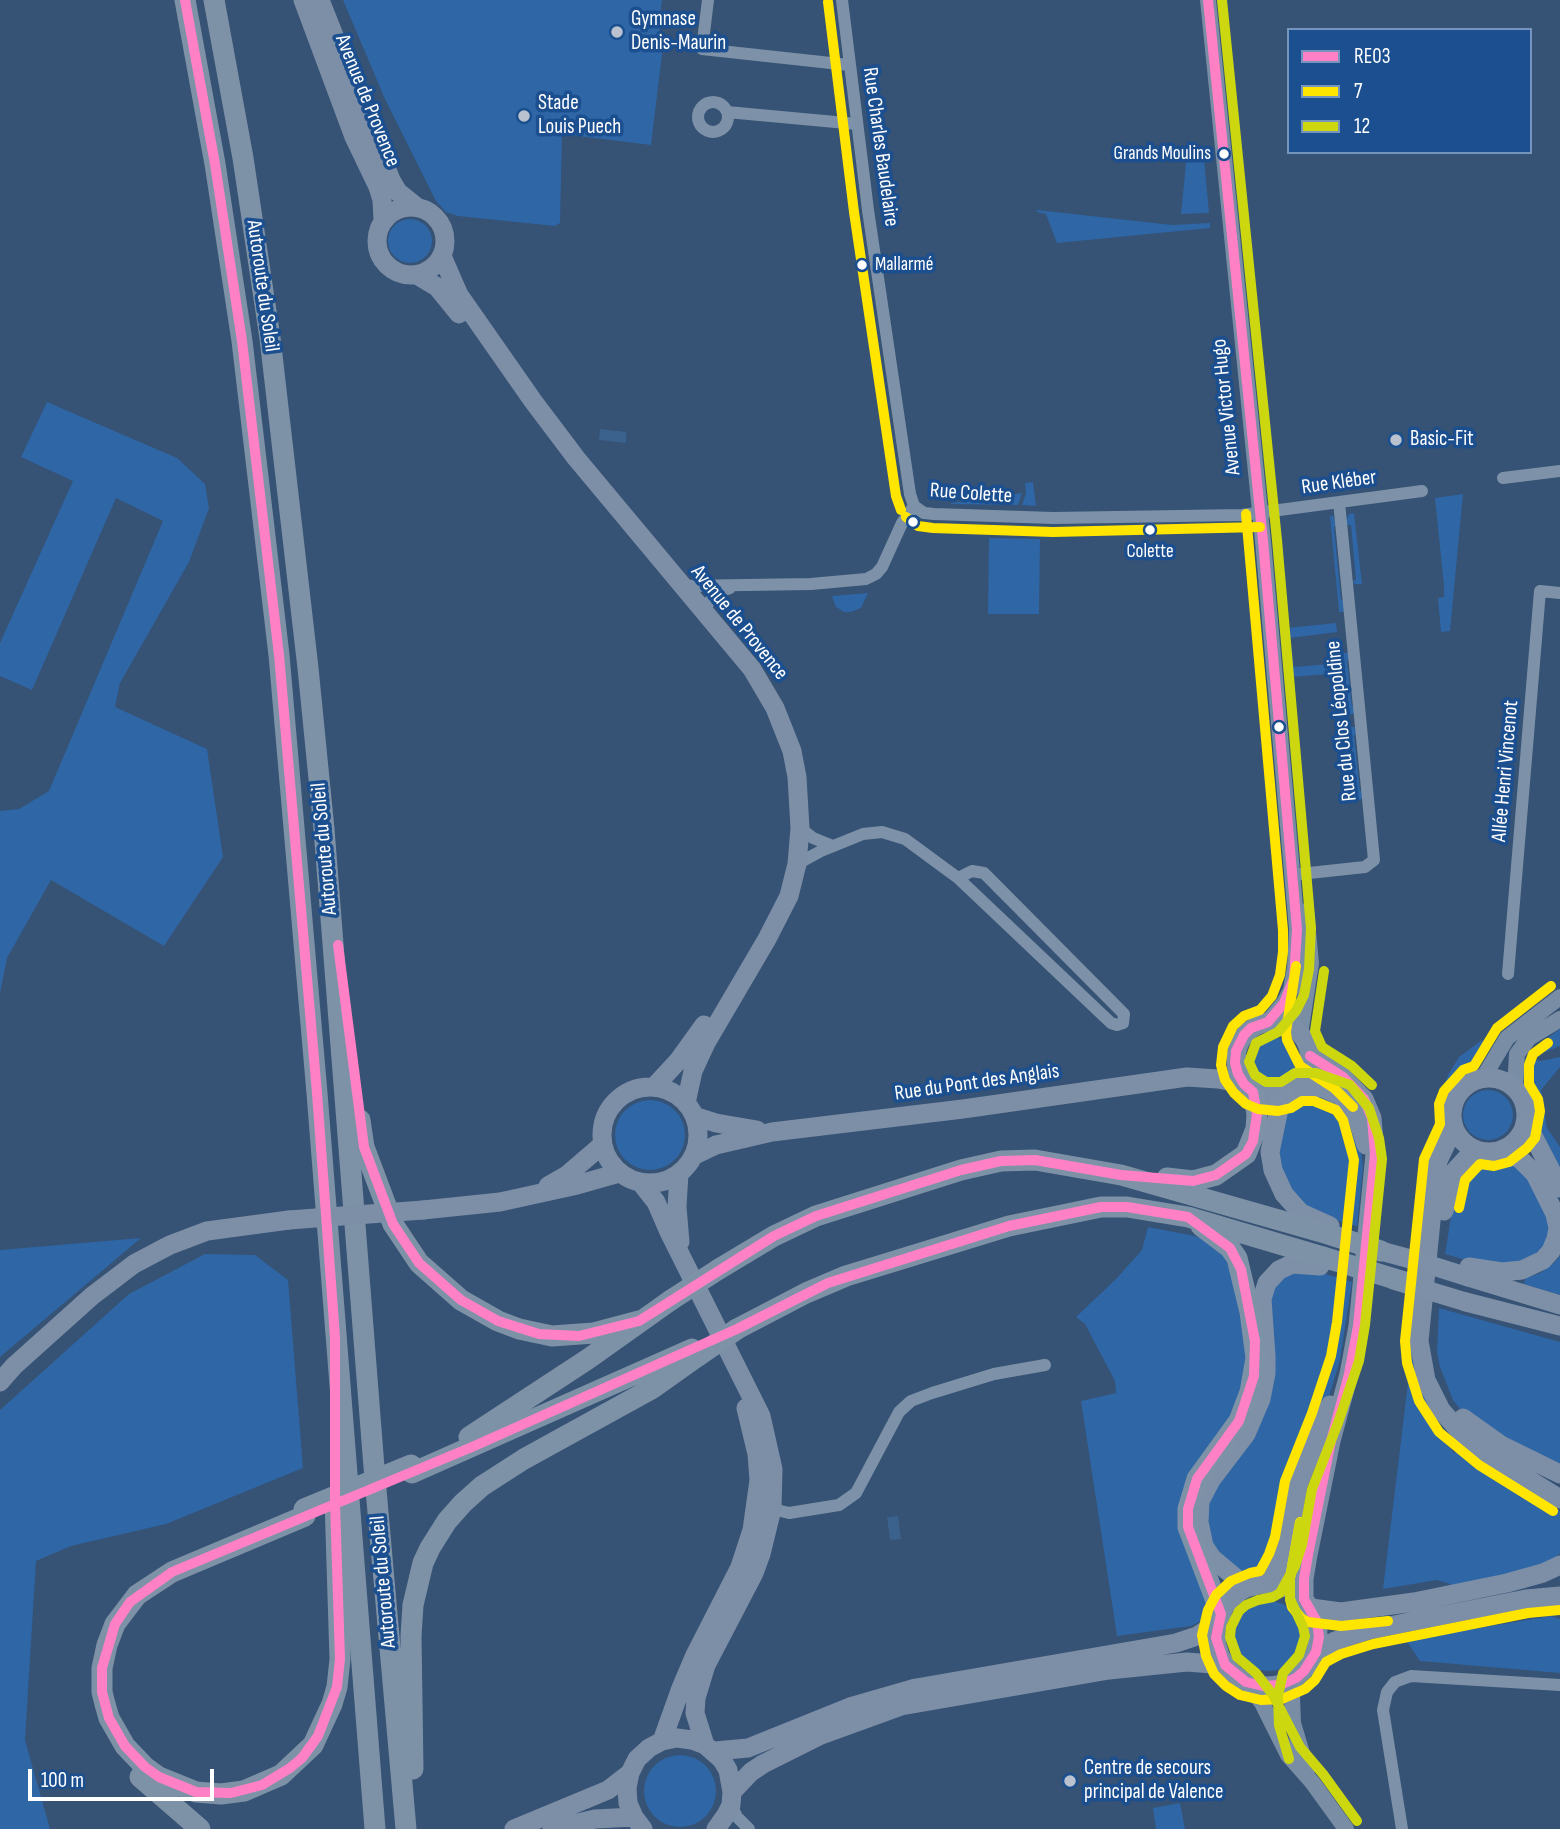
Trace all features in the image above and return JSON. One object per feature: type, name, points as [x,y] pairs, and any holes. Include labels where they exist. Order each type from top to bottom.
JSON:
[{"type":"highway","name":"Autoroute du Soleil","points":[[185,0],[215,164],[261,487],[296,854],[375,1829]]},
{"type":"highway","name":"Autoroute du Soleil","points":[[214,0],[243,158],[288,483],[324,829],[374,1467],[406,1829]]},
{"type":"highway","points":[[324,829],[364,1147],[383,1203],[400,1238],[419,1263],[450,1292],[482,1313],[519,1329],[552,1336],[579,1336],[639,1321]]},
{"type":"highway","points":[[1121,1175],[1193,1181],[1216,1175],[1233,1166],[1246,1154],[1253,1141],[1257,1114],[1248,1088]]},
{"type":"highway","points":[[1292,1091],[1280,1104],[1270,1152],[1273,1170],[1284,1194],[1301,1213],[1329,1230]]},
{"type":"highway","points":[[1526,1122],[1560,1188]]},
{"type":"highway","points":[[1469,1272],[1513,1272],[1533,1266],[1548,1255],[1556,1239],[1558,1227],[1555,1214],[1535,1174],[1521,1160],[1503,1149]]},
{"type":"highway","points":[[411,1469],[467,1438],[588,1359],[639,1321],[774,1236],[816,1216],[961,1170],[1001,1161],[1035,1160],[1121,1175],[1329,1230],[1381,1251],[1469,1272],[1560,1305]]},
{"type":"highway","points":[[200,1829],[136,1774],[111,1742],[99,1716],[93,1688],[94,1659],[99,1639],[117,1603],[150,1574],[179,1559],[305,1512],[696,1352],[828,1283],[1031,1220],[1101,1208],[1127,1207],[1188,1217],[1322,1261],[1555,1326]]},
{"type":"highway","points":[[1188,1217],[1221,1241],[1237,1258],[1255,1341],[1254,1376],[1245,1407],[1239,1421],[1197,1479],[1188,1509],[1188,1527],[1219,1618]]},
{"type":"highway","points":[[1262,1585],[1237,1578],[1212,1558],[1205,1546],[1199,1522],[1200,1501],[1210,1480],[1246,1434],[1261,1399],[1266,1364],[1262,1299],[1267,1283],[1279,1270],[1292,1264],[1322,1261]]},
{"type":"highway","points":[[305,1512],[172,1572],[137,1595],[115,1624],[102,1668],[102,1692],[109,1718],[125,1746],[159,1777],[196,1792],[221,1794],[244,1791],[262,1785],[290,1768],[313,1745],[324,1725],[337,1687],[340,1659],[335,1516],[335,1337]]},
{"type":"highway","points":[[413,1829],[411,1636],[417,1584],[430,1548],[463,1503],[482,1486],[524,1459],[653,1388],[696,1352]]},
{"type":"main road","name":"Avenue de Provence","points":[[303,0],[354,138],[378,187],[383,220]]},
{"type":"main road","name":"Avenue de Provence","points":[[320,0],[391,180],[398,192],[418,208]]},
{"type":"main road","name":"Avenue Victor Hugo","points":[[1208,0],[1260,513],[1297,929],[1297,953],[1291,990],[1268,1022]]},
{"type":"main road","points":[[418,208],[437,218],[442,228],[445,237],[442,256],[435,265],[416,275],[405,275],[395,272],[382,260],[378,252],[377,236],[383,220],[399,209],[418,208]]},
{"type":"main road","name":"Avenue de Provence","points":[[442,256],[459,295],[533,401],[576,458],[752,669],[765,688],[785,729],[797,777],[800,828],[797,864],[789,895],[780,915],[698,1059],[690,1082],[690,1110]]},
{"type":"main road","name":"Avenue de Provence","points":[[416,275],[435,285],[450,302],[545,436],[746,678],[767,713],[779,744],[788,778],[790,845],[773,907],[753,945],[695,1039],[654,1087]]},
{"type":"main road","name":"Avenue Victor Hugo","points":[[1287,809],[1306,908],[1311,964],[1300,1034]]},
{"type":"main road","points":[[1483,1078],[1507,1038],[1560,997]]},
{"type":"main road","points":[[1516,1088],[1495,1078],[1472,1081],[1457,1096],[1452,1117],[1459,1137],[1484,1152],[1503,1149],[1518,1138],[1526,1122],[1525,1104],[1516,1088],[1517,1054],[1529,1038],[1560,1019]]},
{"type":"main road","points":[[1262,1585],[1282,1560],[1289,1540],[1298,1485],[1345,1359],[1352,1324],[1367,1178],[1365,1141],[1351,1107],[1341,1096],[1316,1087],[1275,1097],[1248,1088],[1238,1074],[1236,1051],[1244,1035],[1259,1024],[1280,1023],[1300,1034],[1308,1048],[1308,1073],[1292,1091]]},
{"type":"main road","name":"Rue du Pont des Anglais","points":[[1187,1077],[1236,1051]]},
{"type":"main road","points":[[1310,1056],[1343,1077],[1360,1093],[1372,1118],[1375,1154],[1358,1326],[1304,1579],[1308,1604],[1317,1622],[1319,1637],[1316,1652],[1304,1671],[1280,1685],[1263,1686],[1246,1682],[1225,1665],[1216,1638],[1219,1618],[1228,1602],[1238,1593],[1262,1585],[1282,1586],[1308,1604],[1341,1612],[1414,1602],[1507,1583],[1543,1573],[1560,1565]]},
{"type":"main road","name":"Rue du Pont des Anglais","points":[[693,1156],[716,1145],[772,1132],[963,1109],[1187,1077],[1218,1079],[1248,1088]]},
{"type":"main road","points":[[640,1183],[667,1180],[679,1173],[693,1156],[698,1137],[690,1110],[677,1095],[654,1087],[632,1090],[615,1102],[604,1120],[602,1145],[608,1160],[619,1173],[640,1183],[656,1202],[756,1405],[765,1430],[773,1468],[764,1507],[740,1567],[695,1655],[662,1741]]},
{"type":"main road","name":"Rue du Pont des Anglais","points":[[690,1110],[716,1123],[772,1132]]},
{"type":"main road","points":[[1454,1127],[1438,1161],[1435,1181],[1419,1341],[1426,1380],[1441,1410],[1464,1436],[1486,1453],[1560,1499]]},
{"type":"main road","points":[[532,1196],[567,1175],[602,1145]]},
{"type":"main road","points":[[1475,1149],[1452,1174],[1447,1186],[1432,1337],[1436,1374],[1442,1390],[1465,1421],[1501,1445],[1560,1474]]},
{"type":"main road","points":[[0,1382],[7,1371],[92,1296],[134,1264],[170,1245],[207,1231],[289,1220],[500,1202],[619,1173]]},
{"type":"main road","points":[[679,1173],[678,1230],[684,1263]]},
{"type":"main road","points":[[732,1799],[728,1770],[710,1748],[695,1713],[696,1698],[706,1665],[754,1573],[767,1535],[764,1507]]},
{"type":"main road","points":[[1316,1652],[1335,1641],[1369,1630],[1526,1599],[1560,1596]]},
{"type":"main road","points":[[514,1829],[608,1790],[630,1773],[643,1754],[662,1741],[677,1738],[692,1740],[710,1748],[748,1748],[827,1715],[895,1694],[1176,1643],[1197,1636],[1219,1618]]},
{"type":"main road","points":[[716,1829],[751,1772],[763,1764],[831,1730],[901,1706],[1109,1670],[1187,1662],[1225,1665]]},
{"type":"main road","points":[[1296,1678],[1292,1697],[1293,1723],[1298,1747],[1312,1782]]},
{"type":"main road","points":[[1246,1682],[1262,1703],[1288,1755],[1312,1782],[1346,1829]]},
{"type":"main road","points":[[630,1773],[628,1803],[639,1823]]},
{"type":"main road","points":[[552,1829],[603,1818],[639,1823]]},
{"type":"street","points":[[708,0],[702,49],[849,65]]},
{"type":"street","name":"Rue Charles Baudelaire","points":[[842,0],[857,124],[910,494],[914,506]]},
{"type":"street","points":[[727,112],[857,124]]},
{"type":"street","points":[[1503,478],[1560,471]]},
{"type":"street","name":"Rue Kléber","points":[[1260,513],[1422,491]]},
{"type":"street","name":"Rue du Clos Léopoldine","points":[[1300,874],[1365,867],[1374,860],[1339,502]]},
{"type":"street","name":"Rue Colette","points":[[681,586],[866,579],[882,567],[902,523],[914,506],[924,513],[934,514],[1053,517],[1260,513]]},
{"type":"street","points":[[705,613],[705,607],[718,592],[733,586]]},
{"type":"street","name":"Allée Henri Vincenot","points":[[1508,974],[1540,592],[1560,593]]},
{"type":"street","points":[[800,828],[809,836],[833,846]]},
{"type":"street","points":[[797,864],[833,846],[874,832],[892,834],[918,846],[958,878],[1111,1023],[1123,1023],[1124,1014],[984,873],[972,871],[958,878]]},
{"type":"street","points":[[764,1507],[789,1513],[829,1508],[848,1501],[856,1493],[899,1412],[911,1401],[994,1374],[1045,1366]]},
{"type":"street","points":[[1402,1829],[1382,1710],[1387,1692],[1395,1682],[1411,1676],[1560,1685]]},
{"type":"street","points":[[732,1799],[737,1817],[749,1829]]},
{"type":"shaded area","name":"Stade Louis Puech","points":[[343,0],[662,0],[659,24],[662,54],[651,145],[562,134],[560,223],[555,226],[458,216],[446,212],[436,201],[385,99]]},
{"type":"shaded area","points":[[1203,148],[1209,213],[1181,214],[1187,153]]},
{"type":"shaded area","points":[[1037,210],[1172,225],[1210,223],[1210,228],[1057,243],[1046,214]]},
{"type":"shaded area","points":[[410,219],[425,226],[432,241],[425,256],[410,263],[395,256],[388,241],[395,226]]},
{"type":"shaded area","points":[[47,402],[177,458],[205,484],[209,508],[189,562],[120,683],[115,707],[207,749],[223,857],[164,946],[51,880],[7,958],[0,993],[0,811],[19,809],[49,791],[163,521],[116,498],[32,690],[0,676],[0,643],[73,481],[21,457]]},
{"type":"shaded area","points":[[600,429],[626,432],[626,443],[599,440]]},
{"type":"shaded area","points":[[1033,482],[1036,506],[1022,505],[1026,493],[1025,483]]},
{"type":"shaded area","points":[[1022,493],[1018,505],[951,504],[951,503]]},
{"type":"shaded area","points":[[1463,494],[1450,631],[1441,632],[1438,598],[1444,597],[1444,586],[1435,498]]},
{"type":"shaded area","points":[[1354,513],[1362,584],[1352,581],[1356,580],[1351,525],[1347,525],[1347,519],[1349,514]]},
{"type":"shaded area","points":[[1330,516],[1333,516],[1337,526],[1334,527],[1341,600],[1345,600],[1346,608],[1343,612],[1339,612]]},
{"type":"shaded area","points":[[989,538],[1040,539],[1039,614],[988,614]]},
{"type":"shaded area","points":[[868,593],[861,608],[851,612],[844,612],[836,607],[832,596]]},
{"type":"shaded area","points":[[1336,623],[1337,632],[1290,638],[1294,667],[1340,663],[1341,673],[1291,677],[1287,628]]},
{"type":"shaded area","points":[[1343,653],[1349,653],[1351,659],[1347,660],[1355,713],[1349,715]]},
{"type":"shaded area","points":[[1350,727],[1355,727],[1358,734],[1354,735],[1360,791],[1363,791],[1362,799],[1357,800]]},
{"type":"shaded area","points":[[1560,1029],[1560,1046],[1545,1052],[1532,1049]]},
{"type":"shaded area","points":[[1272,1037],[1289,1045],[1297,1062],[1289,1079],[1272,1087],[1255,1079],[1247,1062],[1255,1045]]},
{"type":"shaded area","points":[[1482,1040],[1490,1046],[1485,1058],[1478,1067],[1454,1082],[1443,1102],[1442,1131],[1436,1146],[1433,1144],[1437,1105],[1448,1075],[1459,1057]]},
{"type":"shaded area","points":[[1526,1057],[1540,1061],[1560,1057],[1560,1067],[1541,1090],[1547,1128],[1560,1147],[1560,1168],[1537,1123],[1535,1105],[1524,1082]]},
{"type":"shaded area","points":[[1488,1090],[1505,1098],[1513,1115],[1505,1132],[1488,1140],[1471,1132],[1463,1115],[1471,1098]]},
{"type":"shaded area","points":[[1315,1092],[1342,1105],[1361,1149],[1363,1167],[1357,1226],[1314,1214],[1298,1203],[1282,1176],[1279,1141],[1291,1102]]},
{"type":"shaded area","points":[[643,1100],[657,1100],[670,1106],[679,1115],[685,1135],[683,1148],[675,1160],[657,1170],[643,1170],[630,1164],[621,1155],[615,1142],[615,1128],[621,1115],[630,1106]]},
{"type":"shaded area","points":[[1502,1161],[1522,1171],[1547,1211],[1549,1234],[1544,1246],[1528,1260],[1503,1264],[1469,1261],[1445,1254],[1457,1180],[1472,1164]]},
{"type":"shaded area","points":[[1148,1227],[1195,1236],[1216,1244],[1225,1255],[1235,1277],[1249,1347],[1240,1407],[1193,1472],[1207,1610],[1201,1621],[1191,1626],[1117,1636],[1081,1401],[1116,1393],[1115,1381],[1085,1324],[1076,1317],[1142,1250]]},
{"type":"shaded area","points":[[141,1238],[0,1357],[0,1250]]},
{"type":"shaded area","points":[[205,1254],[255,1255],[288,1280],[303,1468],[166,1524],[71,1546],[36,1561],[25,1740],[50,1829],[0,1829],[0,1410],[129,1294]]},
{"type":"shaded area","points":[[1560,1256],[1560,1295],[1524,1284],[1525,1279],[1540,1273]]},
{"type":"shaded area","points":[[1296,1270],[1319,1272],[1352,1282],[1340,1360],[1330,1393],[1287,1502],[1277,1553],[1271,1566],[1261,1572],[1243,1573],[1233,1568],[1211,1543],[1206,1505],[1269,1310],[1274,1284]]},
{"type":"shaded area","points":[[1439,1308],[1560,1342],[1560,1468],[1462,1412],[1453,1400],[1440,1367],[1437,1352]]},
{"type":"shaded area","points":[[1403,1342],[1415,1346],[1441,1418],[1431,1426],[1454,1453],[1464,1442],[1560,1511],[1560,1553],[1554,1561],[1452,1589],[1450,1584],[1437,1580],[1383,1589],[1408,1383],[1401,1356]]},
{"type":"shaded area","points":[[898,1516],[901,1539],[890,1540],[887,1517]]},
{"type":"shaded area","points":[[1276,1601],[1289,1607],[1298,1616],[1302,1622],[1302,1650],[1294,1661],[1283,1669],[1262,1671],[1244,1661],[1236,1650],[1234,1629],[1244,1611],[1255,1603]]},
{"type":"shaded area","points":[[1551,1616],[1560,1619],[1560,1673],[1420,1661],[1406,1640]]},
{"type":"shaded area","points":[[680,1755],[700,1761],[710,1771],[716,1791],[710,1811],[700,1821],[680,1827],[660,1821],[650,1811],[644,1791],[650,1771],[660,1761]]},
{"type":"shaded area","points":[[1180,1803],[1185,1829],[1156,1829],[1153,1808]]},
{"type":"transit line","name":"RE03","points":[[185,0],[215,164],[242,341],[279,655],[335,1337],[335,1504]]},
{"type":"transit line","name":"RE03","points":[[338,945],[364,1147],[393,1224],[419,1263],[461,1300],[498,1321],[539,1334],[579,1336],[639,1321],[774,1236],[816,1216],[961,1170],[1001,1161],[1035,1160],[1121,1175],[1193,1181],[1216,1175],[1246,1154],[1253,1141],[1257,1114],[1253,1092],[1238,1074],[1236,1051],[1244,1035],[1251,1028],[1268,1022],[1284,1003],[1294,978],[1297,929],[1263,541],[1208,0]]},
{"type":"transit line","name":"12","points":[[1222,0],[1277,540],[1311,928],[1309,969],[1304,995],[1296,1011],[1278,1032],[1256,1043],[1249,1062],[1255,1075],[1266,1082],[1281,1082],[1295,1073],[1316,1073],[1350,1085],[1369,1108],[1379,1138],[1382,1159],[1359,1361],[1312,1489],[1302,1545],[1295,1566],[1280,1593],[1246,1605],[1239,1611],[1231,1627],[1230,1637],[1237,1657],[1256,1673],[1273,1695],[1300,1747],[1357,1821]]},
{"type":"transit line","name":"7","points":[[828,2],[854,212],[896,496],[901,510]]},
{"type":"transit line","name":"7","points":[[1246,514],[1283,952],[1280,975],[1272,996],[1260,1010],[1244,1016],[1233,1026],[1223,1047],[1221,1065],[1225,1080],[1234,1093],[1246,1104],[1258,1109],[1278,1111],[1291,1108],[1302,1101],[1314,1101],[1336,1110],[1343,1120],[1354,1160],[1331,1356],[1285,1481],[1275,1537],[1269,1554],[1260,1571],[1231,1581],[1216,1595],[1208,1610],[1202,1635],[1206,1656],[1214,1674],[1240,1695],[1261,1700],[1282,1699],[1305,1689],[1315,1680],[1326,1662],[1341,1654],[1373,1644],[1528,1613],[1560,1610]]},
{"type":"transit line","name":"7","points":[[906,517],[918,526],[933,528],[1053,532],[1260,527]]},
{"type":"transit line","name":"7","points":[[1296,966],[1287,1040],[1300,1066],[1334,1088],[1353,1107]]},
{"type":"transit line","name":"12","points":[[1324,971],[1315,1031],[1322,1047],[1352,1066],[1372,1085]]},
{"type":"transit line","name":"7","points":[[1551,986],[1497,1028],[1474,1066],[1463,1070],[1444,1091],[1439,1104],[1440,1124],[1424,1159],[1405,1341],[1407,1363],[1419,1401],[1439,1432],[1479,1465],[1553,1511]]},
{"type":"transit line","name":"7","points":[[1459,1208],[1465,1180],[1480,1164],[1494,1166],[1509,1162],[1535,1138],[1540,1111],[1538,1099],[1529,1084],[1529,1065],[1533,1054],[1548,1043]]},
{"type":"transit line","name":"RE03","points":[[1304,1599],[1308,1555],[1358,1326],[1375,1154],[1372,1118],[1364,1099],[1343,1077],[1310,1056]]},
{"type":"transit line","name":"RE03","points":[[335,1504],[472,1447],[737,1329],[828,1283],[1009,1226],[1101,1207],[1127,1207],[1188,1217],[1230,1248],[1241,1269],[1255,1341],[1254,1376],[1239,1421],[1197,1479],[1188,1509],[1188,1527],[1221,1614],[1216,1638],[1225,1665],[1246,1682],[1263,1686],[1280,1685],[1296,1678],[1316,1652],[1319,1637],[1317,1622],[1304,1599]]},
{"type":"transit line","name":"RE03","points":[[335,1504],[340,1659],[337,1687],[318,1736],[302,1758],[290,1768],[262,1785],[231,1793],[196,1792],[159,1777],[125,1746],[109,1718],[102,1692],[102,1668],[115,1624],[130,1602],[172,1572],[335,1504]]},
{"type":"transit line","name":"7","points":[[1300,1522],[1290,1578],[1290,1599],[1292,1607],[1301,1618],[1308,1622],[1341,1626],[1388,1621]]},
{"type":"transit line","name":"12","points":[[1289,1759],[1279,1725],[1278,1696],[1283,1673],[1299,1655],[1305,1636],[1290,1599],[1290,1578],[1300,1523]]},
{"type":"place","name":"Gymnase Denis-Maurin","points":[[617,32]]},
{"type":"place","name":"Stade Louis Puech","points":[[524,116]]},
{"type":"place","name":"Grands Moulins","points":[[1224,154]]},
{"type":"place","name":"Mallarmé","points":[[862,265]]},
{"type":"place","name":"Basic-Fit","points":[[1396,440]]},
{"type":"place","name":"Colette","points":[[1150,530]]},
{"type":"place","name":"Centre de secours principal de Valence","points":[[1070,1781]]}]
